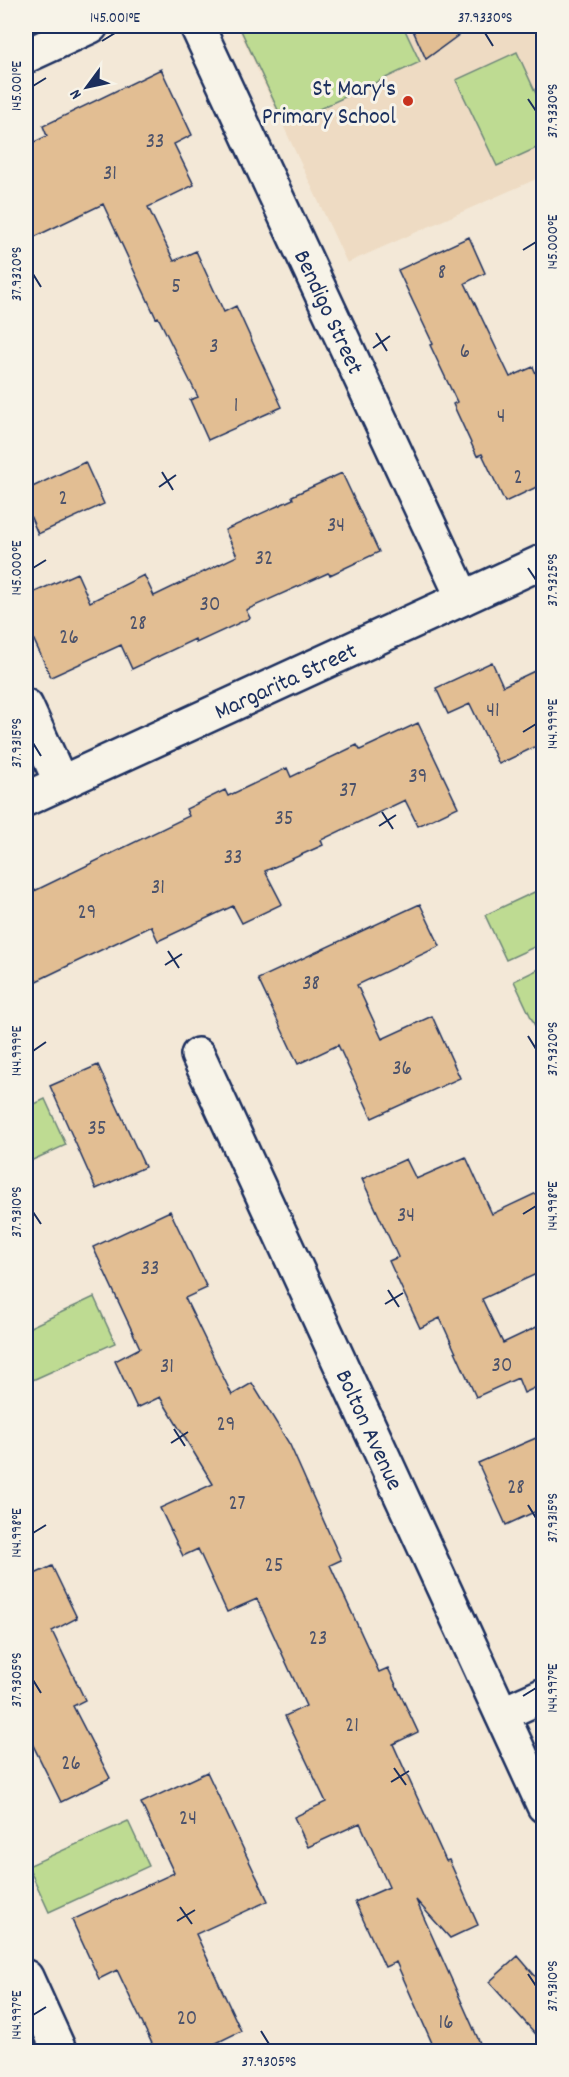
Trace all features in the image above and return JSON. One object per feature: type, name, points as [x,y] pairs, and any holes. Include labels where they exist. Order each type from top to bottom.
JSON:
[{"type":"street","points":[[26,56],[90,26]]},
{"type":"street","name":"Bendigo Street","points":[[197,26],[463,598]]},
{"type":"street","name":"Margarita Street","points":[[26,799],[543,561]]},
{"type":"street","points":[[26,706],[61,783]]},
{"type":"street","name":"Bolton Avenue","points":[[198,1055],[543,1806]]},
{"type":"street","points":[[502,1714],[543,1695]]},
{"type":"street","points":[[26,1977],[60,2052]]},
{"type":"shaded area","name":"St Mary's Primary School","points":[[237,26],[543,26],[543,176],[347,263]]},
{"type":"green space","points":[[239,26],[403,26],[420,62],[285,125]]},
{"type":"green space","points":[[517,52],[543,109],[543,145],[497,166],[456,80]]},
{"type":"green space","points":[[543,888],[543,943],[506,960],[485,915]]},
{"type":"green space","points":[[543,967],[543,1022],[535,1026],[514,981]]},
{"type":"green space","points":[[45,1099],[66,1145],[26,1163],[26,1108]]},
{"type":"green space","points":[[94,1297],[115,1343],[26,1383],[26,1329]]},
{"type":"green space","points":[[128,1821],[149,1866],[49,1912],[28,1866]]},
{"type":"building","points":[[411,26],[471,26],[426,59]]},
{"type":"building","points":[[161,69],[192,135],[174,144],[194,185],[148,207],[174,261],[196,251],[224,312],[236,306],[282,407],[208,440],[190,400],[198,397],[158,317],[156,318],[103,204],[26,241],[26,146],[47,136],[43,126]]},
{"type":"building","points":[[469,237],[485,273],[465,283],[510,377],[533,367],[543,389],[543,484],[505,502],[482,454],[477,456],[453,404],[457,402],[398,270]]},
{"type":"building","points":[[85,462],[104,504],[38,534],[26,506],[26,490]]},
{"type":"building","points":[[342,473],[379,552],[246,610],[250,618],[196,643],[195,639],[132,669],[121,645],[51,677],[26,623],[26,596],[77,573],[90,602],[144,575],[154,596],[237,556],[225,530],[293,499],[292,496]]},
{"type":"building","points":[[492,662],[503,686],[543,667],[543,743],[499,764],[470,704],[448,714],[436,688]]},
{"type":"building","points":[[418,723],[458,807],[418,826],[405,800],[321,840],[323,845],[265,871],[282,904],[242,923],[233,906],[158,941],[151,926],[26,986],[26,895],[189,816],[186,809],[225,790],[228,796],[287,768],[291,777],[357,745],[360,750]]},
{"type":"building","points":[[420,904],[440,946],[357,985],[382,1039],[432,1016],[460,1078],[372,1118],[338,1045],[298,1064],[258,979]]},
{"type":"building","points":[[98,1065],[145,1167],[96,1189],[50,1086]]},
{"type":"building","points":[[466,1157],[492,1214],[543,1190],[543,1271],[482,1299],[503,1343],[543,1324],[543,1384],[524,1393],[518,1378],[476,1397],[440,1318],[420,1328],[389,1261],[398,1257],[362,1179],[406,1159],[416,1179]]},
{"type":"building","points":[[170,1211],[207,1288],[185,1298],[232,1395],[252,1383],[290,1445],[341,1560],[330,1565],[379,1672],[388,1668],[418,1732],[393,1744],[478,1925],[450,1938],[416,1900],[484,2052],[436,2052],[396,1962],[385,1967],[355,1902],[389,1887],[360,1823],[308,1847],[294,1817],[326,1802],[285,1716],[306,1706],[257,1599],[227,1612],[198,1549],[183,1556],[160,1508],[213,1484],[160,1397],[137,1408],[115,1361],[140,1348],[93,1247]]},
{"type":"building","points":[[543,1435],[543,1508],[506,1525],[478,1463]]},
{"type":"building","points":[[52,1566],[77,1618],[52,1631],[85,1700],[73,1706],[110,1778],[61,1802],[26,1731],[26,1578]]},
{"type":"building","points":[[207,1772],[268,1901],[196,1934],[241,2031],[198,2052],[156,2052],[117,1970],[99,1979],[72,1920],[174,1873],[141,1803]]},
{"type":"building","points":[[518,1956],[543,1985],[543,2042],[489,1982]]},
{"type":"place","name":"St Mary's Primary School","points":[[408,101]]}]
